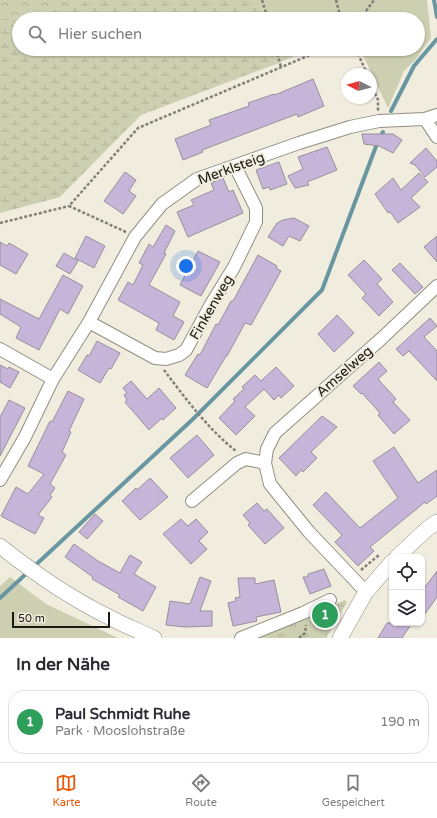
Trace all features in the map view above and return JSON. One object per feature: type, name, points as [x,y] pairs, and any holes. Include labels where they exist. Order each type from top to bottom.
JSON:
[{"type":"street","name":"Merklsteig","points":[[0,480],[22,443],[53,380],[89,322],[135,237],[162,204],[197,179],[299,143],[350,127],[379,121],[425,119],[437,115]]},
{"type":"street","points":[[425,119],[437,137]]},
{"type":"street","name":"Finkenweg","points":[[155,358],[166,358],[179,355],[186,350],[210,306],[234,267],[256,222],[256,208],[235,166]]},
{"type":"street","name":"Amselweg","points":[[366,592],[309,532],[270,484],[265,464],[267,449],[275,433],[381,339],[437,286]]},
{"type":"street","points":[[89,322],[155,358]]},
{"type":"street","points":[[0,349],[53,380]]},
{"type":"street","points":[[192,501],[237,463],[246,459],[265,464]]},
{"type":"street","points":[[400,554],[427,528],[437,522]]},
{"type":"street","points":[[0,546],[23,564],[60,589],[108,617],[154,638]]},
{"type":"street","points":[[340,638],[366,592],[389,565]]},
{"type":"street","points":[[241,638],[289,619],[330,600]]},
{"type":"path","points":[[262,0],[266,12]]},
{"type":"path","points":[[336,0],[339,12]]},
{"type":"path","points":[[365,12],[374,0]]},
{"type":"path","points":[[278,56],[281,67]]},
{"type":"path","points":[[0,224],[69,206],[138,128],[307,56]]},
{"type":"path","points":[[359,56],[364,68]]},
{"type":"path","points":[[377,98],[379,121]]},
{"type":"path","points":[[69,206],[135,237]]},
{"type":"path","points":[[155,358],[184,397],[226,444],[246,459]]},
{"type":"green space","points":[[0,0],[88,0],[46,12],[12,12],[12,18],[0,19]]},
{"type":"green space","points":[[88,0],[259,0],[262,12],[46,12]]},
{"type":"green space","points":[[259,0],[427,0],[431,38],[425,46],[425,12],[262,12]]},
{"type":"green space","points":[[11,18],[12,56],[274,56],[276,64],[141,115],[60,197],[0,213],[0,19]]},
{"type":"green space","points":[[274,56],[295,56],[276,64]]},
{"type":"green space","points":[[363,56],[418,56],[404,71],[388,108],[377,85],[377,68],[369,68]]},
{"type":"green space","points":[[10,577],[46,604],[118,638],[0,638],[0,586]]},
{"type":"green space","points":[[345,600],[347,602],[326,638],[254,638],[282,628]]},
{"type":"building","points":[[313,79],[324,106],[298,117],[297,114],[202,150],[203,152],[183,160],[175,139],[211,125],[209,120],[249,106],[248,103],[274,94],[275,95]]},
{"type":"building","points":[[362,134],[393,134],[402,140],[393,153],[379,146],[364,144]]},
{"type":"building","points":[[327,147],[337,170],[307,182],[309,185],[295,188],[288,176],[303,169],[298,157]]},
{"type":"building","points":[[426,148],[437,161],[437,167],[425,177],[415,165],[410,163]]},
{"type":"building","points":[[279,162],[287,184],[270,190],[269,187],[263,189],[256,170]]},
{"type":"building","points":[[125,172],[136,180],[129,191],[136,196],[123,214],[104,201]]},
{"type":"building","points":[[419,173],[428,182],[411,198],[420,207],[398,223],[390,212],[388,213],[375,194],[393,178],[401,190]]},
{"type":"building","points":[[223,178],[229,192],[233,190],[243,213],[188,237],[177,212],[194,205],[191,200],[214,190],[211,183]]},
{"type":"building","points":[[294,218],[309,226],[300,241],[289,236],[283,246],[268,237],[277,223]]},
{"type":"building","points":[[166,225],[175,231],[164,253],[166,254],[149,285],[180,302],[173,316],[184,322],[174,340],[156,330],[159,323],[118,300],[128,282],[133,285],[143,265],[139,263],[149,244],[153,247]]},
{"type":"building","points":[[86,236],[105,246],[94,268],[75,258]]},
{"type":"building","points":[[437,236],[437,262],[424,247]]},
{"type":"building","points":[[0,242],[7,246],[9,243],[28,254],[16,274],[0,265]]},
{"type":"building","points":[[198,251],[220,262],[201,296],[180,285]]},
{"type":"building","points":[[64,253],[78,261],[70,274],[56,266]]},
{"type":"building","points":[[258,255],[277,266],[276,268],[281,271],[251,325],[245,323],[207,388],[185,375],[198,354],[200,355],[216,324],[218,325],[231,301],[233,301]]},
{"type":"building","points":[[364,260],[382,279],[377,284],[393,302],[379,316],[362,298],[366,294],[348,275]]},
{"type":"building","points":[[400,263],[423,287],[415,294],[392,270]]},
{"type":"building","points":[[63,275],[83,286],[68,314],[60,309],[39,350],[16,338],[21,327],[0,314],[0,299],[39,319]]},
{"type":"building","points":[[337,315],[354,333],[334,352],[318,334]]},
{"type":"building","points":[[430,318],[437,326],[424,337],[437,351],[437,381],[409,351],[403,356],[396,349]]},
{"type":"building","points":[[97,341],[120,353],[111,369],[109,368],[100,383],[78,370],[87,355],[89,356]]},
{"type":"building","points":[[379,362],[387,371],[378,379],[396,399],[393,402],[410,420],[394,434],[378,415],[380,413],[362,393],[361,394],[353,386]]},
{"type":"building","points":[[0,365],[8,369],[9,367],[19,372],[10,388],[0,382]]},
{"type":"building","points":[[276,367],[294,386],[281,398],[279,395],[274,400],[264,389],[245,407],[255,416],[236,435],[219,418],[235,401],[233,399],[244,389],[242,387],[255,375],[261,381]]},
{"type":"building","points":[[131,381],[147,399],[159,388],[176,408],[149,430],[125,402],[127,400],[124,395],[127,393],[123,388]]},
{"type":"building","points":[[68,391],[84,399],[69,431],[71,432],[62,452],[66,455],[50,484],[55,488],[50,495],[52,497],[38,515],[44,518],[35,534],[1,516],[16,487],[28,494],[44,474],[28,466],[50,421],[52,422]]},
{"type":"building","points":[[9,400],[25,408],[0,456],[0,417]]},
{"type":"building","points":[[322,416],[337,427],[311,452],[317,458],[303,472],[301,470],[296,476],[279,458]]},
{"type":"building","points":[[197,435],[214,455],[188,478],[170,458]]},
{"type":"building","points":[[394,447],[418,483],[437,470],[437,496],[426,504],[425,502],[370,547],[374,551],[358,566],[335,542],[342,535],[313,505],[326,492],[360,528],[398,498],[373,461]]},
{"type":"building","points":[[150,478],[168,497],[140,520],[122,501]]},
{"type":"building","points":[[257,503],[264,511],[267,509],[284,528],[265,544],[248,525],[250,523],[243,515]]},
{"type":"building","points":[[95,514],[103,521],[87,539],[79,532]]},
{"type":"building","points":[[181,519],[188,526],[196,519],[208,532],[199,541],[207,549],[191,564],[163,534]]},
{"type":"building","points":[[74,544],[98,561],[120,573],[130,555],[142,562],[134,574],[156,587],[143,611],[118,597],[120,595],[92,579],[93,577],[65,557]]},
{"type":"building","points":[[324,569],[331,586],[310,594],[303,577],[308,577],[308,574]]},
{"type":"building","points":[[437,571],[437,597],[425,614],[425,590],[425,587]]},
{"type":"building","points":[[200,577],[211,581],[200,611],[212,611],[212,626],[185,627],[166,625],[170,601],[190,604]]},
{"type":"building","points":[[238,578],[255,578],[255,584],[274,580],[281,612],[256,617],[257,621],[233,626],[228,603],[236,601],[235,598],[240,597]]},
{"type":"building","points":[[387,623],[389,623],[389,626],[410,626],[402,638],[378,638]]},
{"type":"waterway","points":[[434,0],[437,17]]},
{"type":"waterway","points":[[425,53],[437,39]]},
{"type":"waterway","points":[[391,111],[414,66],[423,56]]},
{"type":"waterway","points":[[0,598],[193,419],[322,290],[378,141],[383,132]]},
{"type":"place","name":"Paul Schmidt Ruhe","points":[[325,615]]}]
